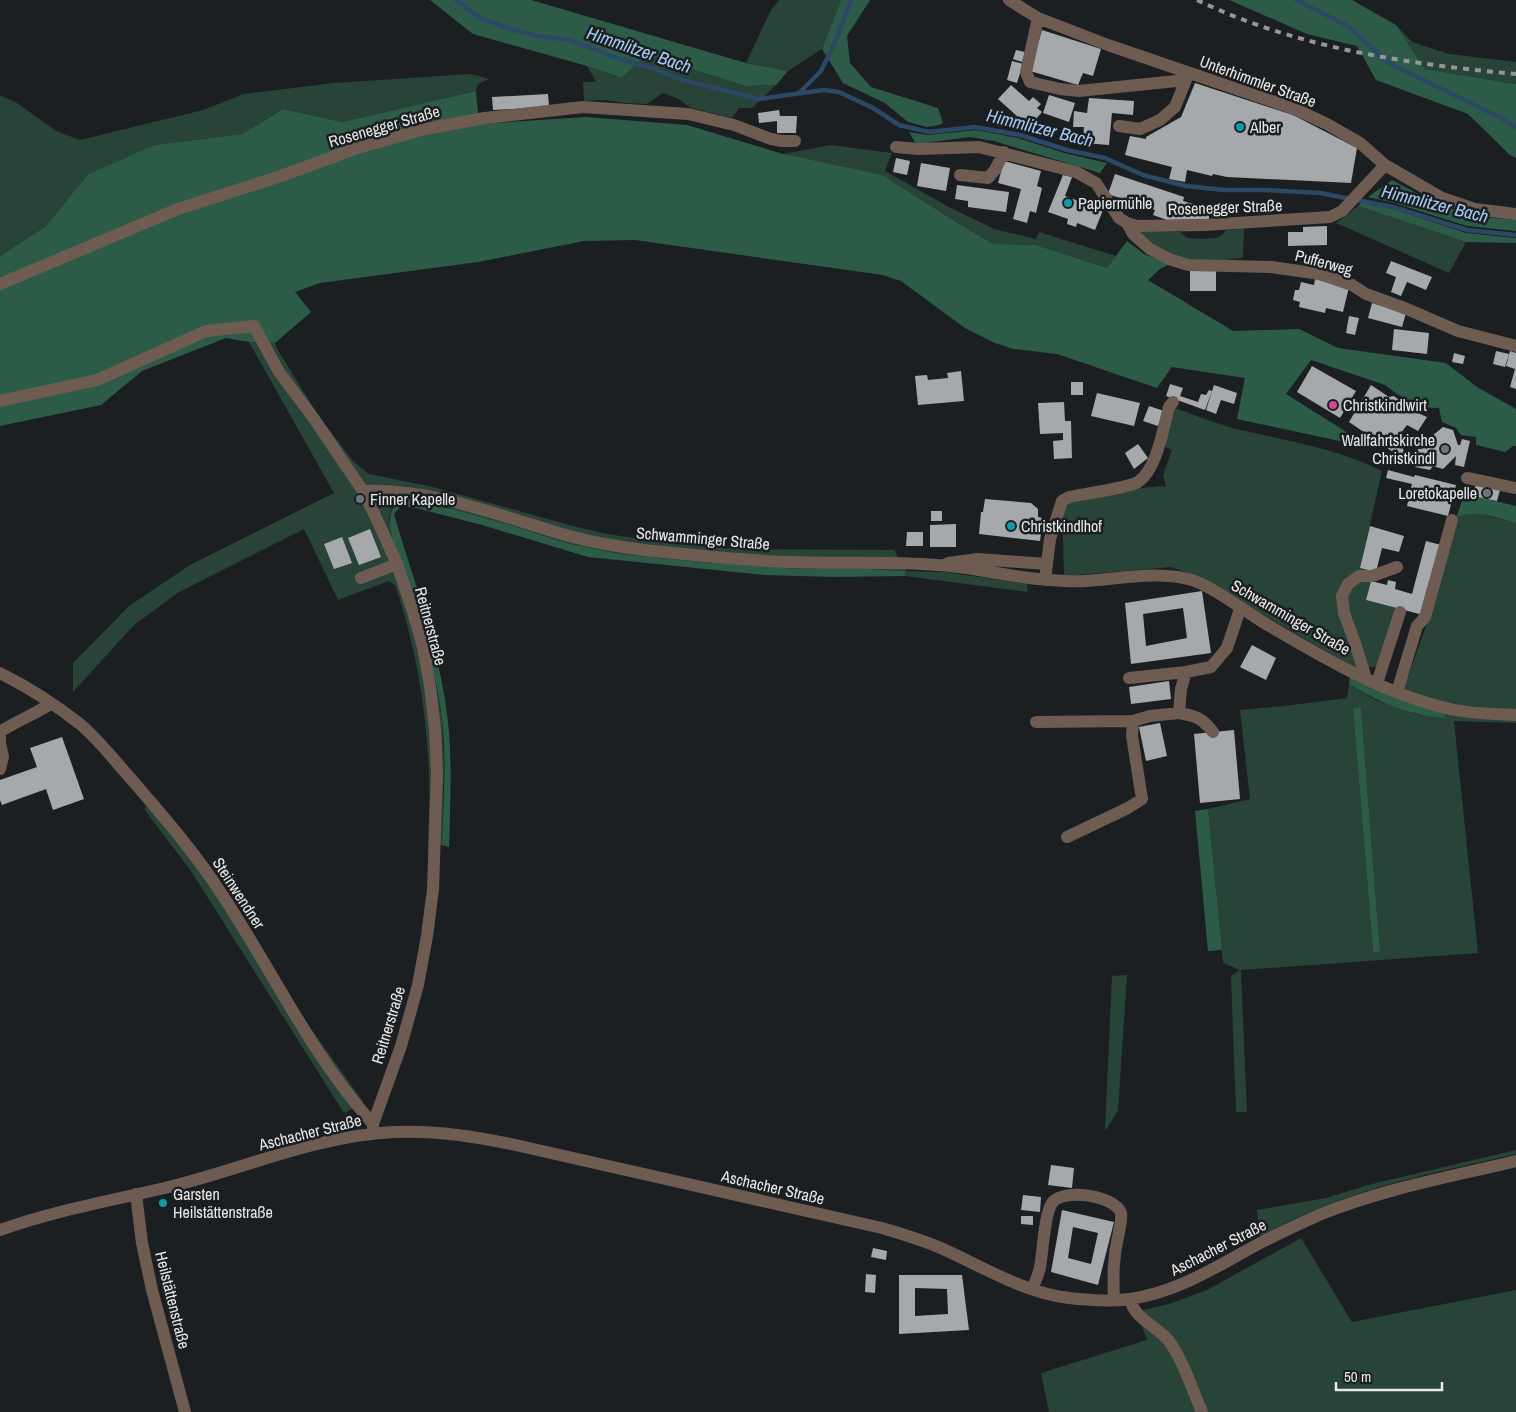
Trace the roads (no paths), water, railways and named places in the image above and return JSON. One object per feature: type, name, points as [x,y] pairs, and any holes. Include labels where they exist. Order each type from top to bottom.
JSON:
[{"type":"street","name":"Unterhimmler Straße","points":[[1009,0],[1038,18],[1187,76],[1295,109],[1327,124],[1360,143],[1384,165],[1442,198],[1475,209],[1516,214]]},
{"type":"street","points":[[1038,18],[1026,72],[1030,82],[1079,91],[1187,76]]},
{"type":"street","points":[[1119,126],[1140,129],[1160,120],[1174,107],[1187,76]]},
{"type":"street","name":"Rosenegger Straße","points":[[0,284],[178,209],[281,176],[357,148],[426,129],[485,118],[583,107],[688,114],[734,125],[771,139],[795,141]]},
{"type":"street","points":[[896,147],[918,149],[979,147],[1076,172],[1096,182],[1118,218],[1127,223]]},
{"type":"street","points":[[960,175],[988,178],[996,170],[1004,152]]},
{"type":"street","name":"Rosenegger Straße","points":[[1127,223],[1137,226],[1170,226],[1330,217],[1342,211],[1384,165]]},
{"type":"street","name":"Pufferweg","points":[[1127,223],[1133,234],[1150,249],[1169,259],[1188,265],[1271,267],[1320,274],[1352,285],[1366,294],[1458,331],[1516,346]]},
{"type":"street","name":"Reitnerstraße","points":[[0,401],[98,380],[206,331],[254,326],[279,372],[312,416],[363,491],[397,564],[420,638],[430,686],[435,729],[437,773],[436,837],[432,899],[418,985],[401,1046],[373,1129]]},
{"type":"street","points":[[1045,580],[1050,539],[1062,501],[1069,497],[1137,482],[1148,472],[1157,451],[1169,407],[1173,402]]},
{"type":"street","points":[[1467,478],[1516,488]]},
{"type":"street","name":"Schwamminger Straße","points":[[363,491],[379,490],[407,493],[466,506],[575,537],[639,549],[773,562],[938,565],[1045,580],[1086,581],[1142,576],[1172,576],[1190,579],[1206,586],[1240,609],[1332,661],[1398,692],[1452,710],[1515,714]]},
{"type":"street","points":[[1398,692],[1418,626],[1425,618],[1452,520]]},
{"type":"street","points":[[938,565],[978,559],[1046,564]]},
{"type":"street","points":[[361,578],[397,564]]},
{"type":"street","points":[[1371,680],[1344,614],[1342,596],[1348,584],[1359,576],[1372,576],[1397,567]]},
{"type":"street","points":[[1129,678],[1186,672],[1211,667],[1227,648],[1240,609]]},
{"type":"street","points":[[1371,680],[1400,612]]},
{"type":"street","points":[[1179,713],[1181,689],[1186,672]]},
{"type":"street","name":"Steinwendner","points":[[0,673],[25,686],[80,724],[162,815],[193,853],[223,896],[324,1060],[373,1129]]},
{"type":"street","points":[[0,769],[3,757],[0,732],[50,704]]},
{"type":"street","points":[[1036,722],[1133,721],[1150,716],[1179,713],[1195,716],[1206,722],[1213,732]]},
{"type":"street","points":[[1067,837],[1128,808],[1142,799],[1132,736],[1133,721]]},
{"type":"street","name":"Aschacher Straße","points":[[0,1230],[45,1216],[202,1178],[373,1129],[428,1132],[480,1138],[882,1228],[941,1248],[1032,1289],[1067,1298],[1114,1300],[1156,1294],[1191,1281],[1264,1241],[1343,1206],[1398,1189],[1516,1161]]},
{"type":"street","name":"Heilstättenstraße","points":[[136,1194],[142,1243],[152,1290],[186,1412]]},
{"type":"street","points":[[1032,1289],[1040,1269],[1052,1203],[1058,1198],[1067,1195],[1085,1196],[1106,1200],[1115,1205],[1121,1213],[1112,1268],[1114,1300]]},
{"type":"street","points":[[1130,1299],[1132,1308],[1137,1314],[1160,1332],[1180,1359],[1202,1412]]},
{"type":"waterway","name":"Himmlitzer Bach","points":[[456,0],[480,18],[510,29],[537,36],[570,40],[682,80],[759,99],[824,90],[839,92],[873,108],[899,125],[929,132],[975,127],[1020,135],[1067,150],[1105,158],[1143,175],[1186,186],[1224,190],[1320,193],[1393,207],[1467,230],[1516,235]]},
{"type":"waterway","points":[[799,93],[821,71],[833,47],[851,0]]},
{"type":"waterway","points":[[1296,0],[1346,25],[1389,63],[1516,127]]},
{"type":"railway","points":[[1197,0],[1235,17],[1313,42],[1394,59],[1516,74]]},
{"type":"place","name":"Alber","points":[[1240,127]]},
{"type":"place","name":"Papiermühle","points":[[1068,203]]},
{"type":"place","name":"Christkindlwirt","points":[[1333,405]]},
{"type":"place","name":"Wallfahrtskirche Christkindl","points":[[1445,449]]},
{"type":"place","name":"Loretokapelle","points":[[1487,493]]},
{"type":"place","name":"Finner Kapelle","points":[[360,499]]},
{"type":"place","name":"Christkindlhof","points":[[1011,526]]},
{"type":"place","name":"Garsten Heilstättenstraße","points":[[163,1203]]}]
